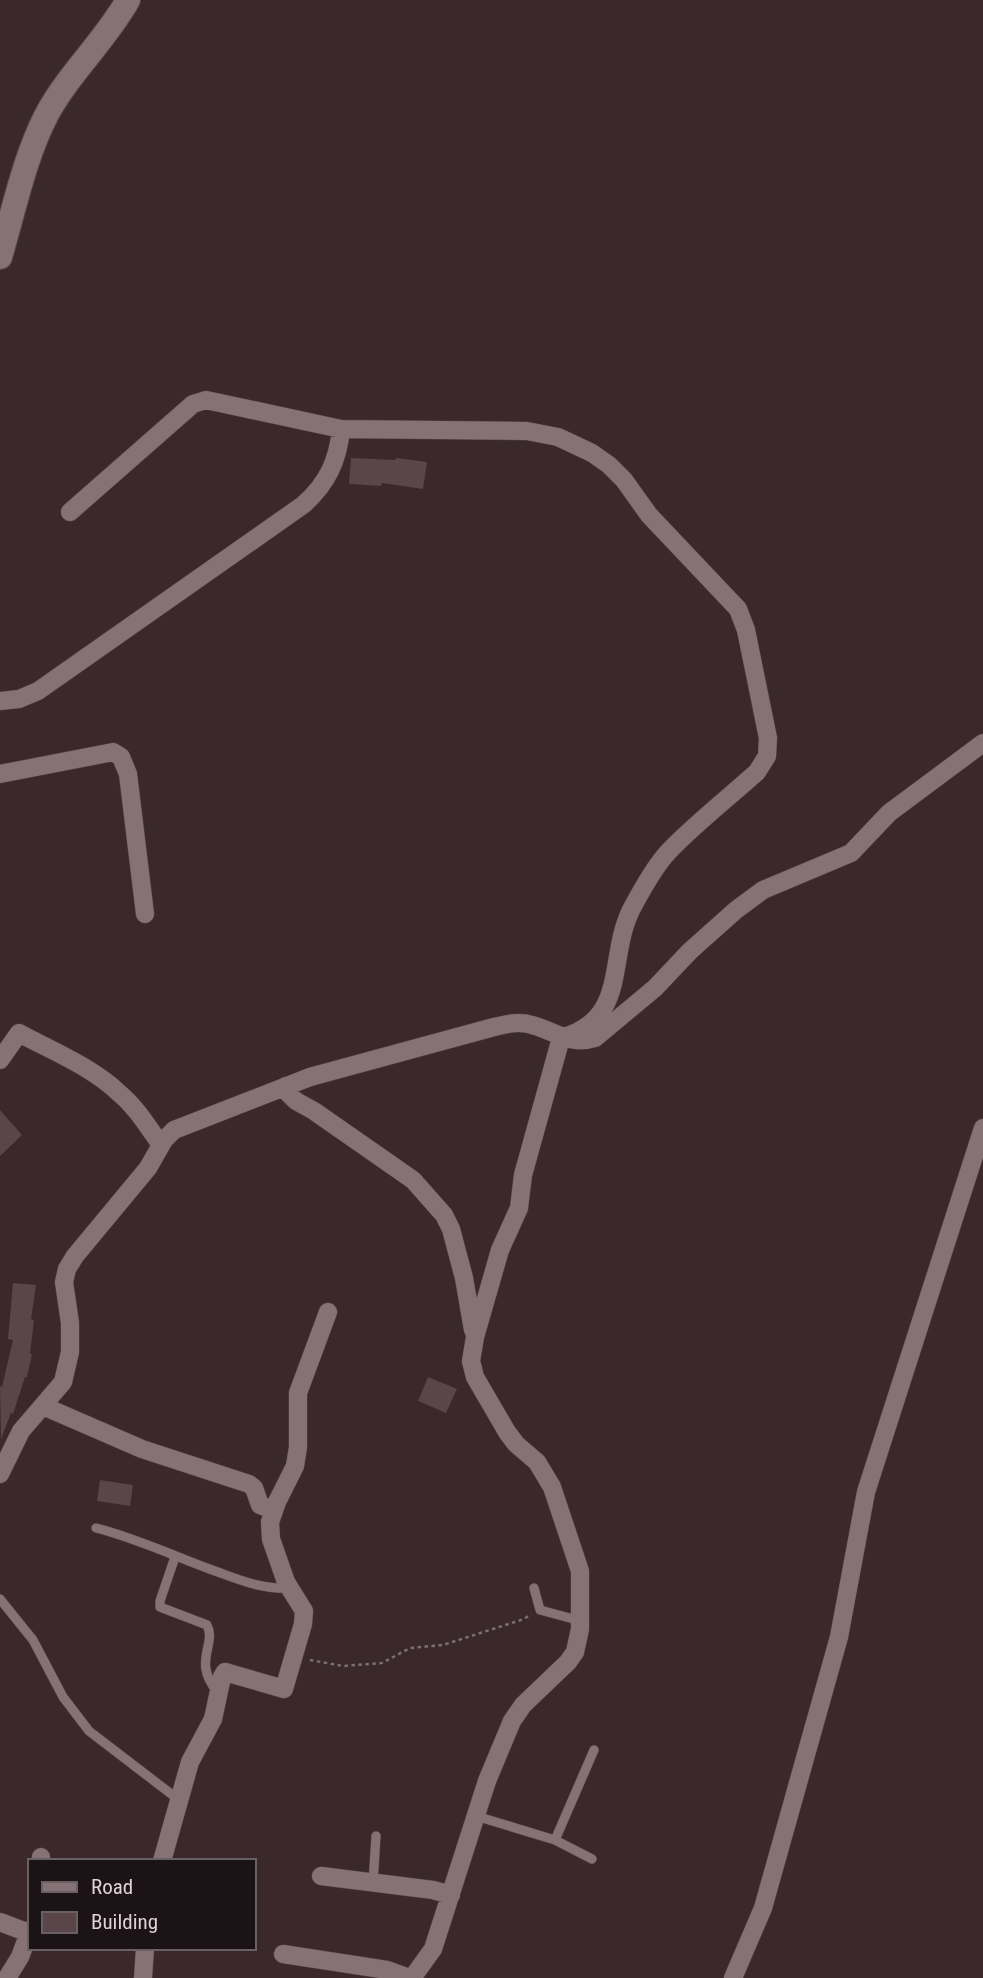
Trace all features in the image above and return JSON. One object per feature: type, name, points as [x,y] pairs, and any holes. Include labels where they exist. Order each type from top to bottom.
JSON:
[{"type":"main road","points":[[0,257],[32,150],[47,114],[128,0]]},
{"type":"street","points":[[70,512],[188,409],[200,402],[213,400],[341,429],[513,430],[544,434],[570,441],[617,472],[649,514],[733,602],[744,621],[768,738],[767,757],[757,772],[662,859],[630,912],[614,988],[605,1006],[586,1029],[561,1038]]},
{"type":"street","points":[[0,701],[19,699],[38,691],[303,505],[327,478],[339,447],[341,429]]},
{"type":"street","points":[[0,1474],[21,1431],[63,1382],[67,1369],[70,1323],[64,1282],[67,1269],[148,1168],[161,1144],[174,1130],[310,1077],[512,1023],[529,1024],[561,1038],[584,1042],[595,1038],[655,988],[690,951],[736,910],[763,890],[851,853],[889,813],[983,743]]},
{"type":"street","points":[[0,774],[113,752],[121,757],[128,774],[145,914]]},
{"type":"street","points":[[0,1059],[19,1033],[116,1090],[131,1104],[161,1144]]},
{"type":"street","points":[[283,1954],[387,1970],[410,1978],[433,1949],[487,1781],[512,1721],[523,1705],[568,1662],[575,1651],[580,1621],[580,1571],[552,1487],[537,1462],[512,1439],[475,1377],[471,1362],[475,1337],[500,1250],[519,1208],[523,1175],[561,1038]]},
{"type":"street","points":[[286,1086],[288,1093],[296,1101],[414,1180],[444,1215],[452,1228],[475,1337]]},
{"type":"street","points":[[733,1978],[753,1936],[766,1899],[839,1637],[866,1492],[983,1128]]},
{"type":"street","points":[[163,1859],[190,1762],[213,1719],[217,1691],[225,1672],[284,1689],[303,1625],[304,1611],[290,1588],[271,1539],[270,1522],[273,1510],[295,1466],[298,1447],[298,1393],[328,1312]]},
{"type":"street","points":[[43,1406],[142,1449],[249,1484],[254,1488],[260,1505],[273,1510]]},
{"type":"street","points":[[321,1876],[433,1890],[451,1895]]},
{"type":"street","points":[[0,1922],[28,1931]]},
{"type":"street","points":[[7,1978],[20,1957],[28,1934]]},
{"type":"street","points":[[144,1978],[145,1950]]},
{"type":"lane","points":[[96,1528],[245,1582],[275,1589],[290,1588]]},
{"type":"lane","points":[[175,1557],[160,1607],[207,1625],[211,1635],[205,1666],[217,1691]]},
{"type":"lane","points":[[534,1588],[540,1610],[580,1621]]},
{"type":"lane","points":[[0,1599],[33,1640],[63,1697],[89,1731],[179,1800]]},
{"type":"lane","points":[[555,1840],[594,1750]]},
{"type":"lane","points":[[476,1816],[555,1840],[592,1859]]},
{"type":"lane","points":[[373,1884],[376,1836]]},
{"type":"path","points":[[293,1656],[343,1666],[382,1663],[410,1648],[443,1645],[524,1619],[540,1610]]},
{"type":"building","points":[[351,458],[396,458],[427,462],[423,489],[382,483],[381,486],[349,484]]},
{"type":"building","points":[[0,1110],[22,1135],[0,1156]]},
{"type":"building","points":[[13,1283],[36,1285],[31,1319],[34,1320],[32,1354],[27,1377],[1,1439],[0,1386],[2,1387],[13,1340],[8,1339]]},
{"type":"building","points":[[428,1377],[457,1389],[446,1413],[418,1401]]},
{"type":"building","points":[[100,1480],[133,1485],[130,1506],[97,1501]]}]
